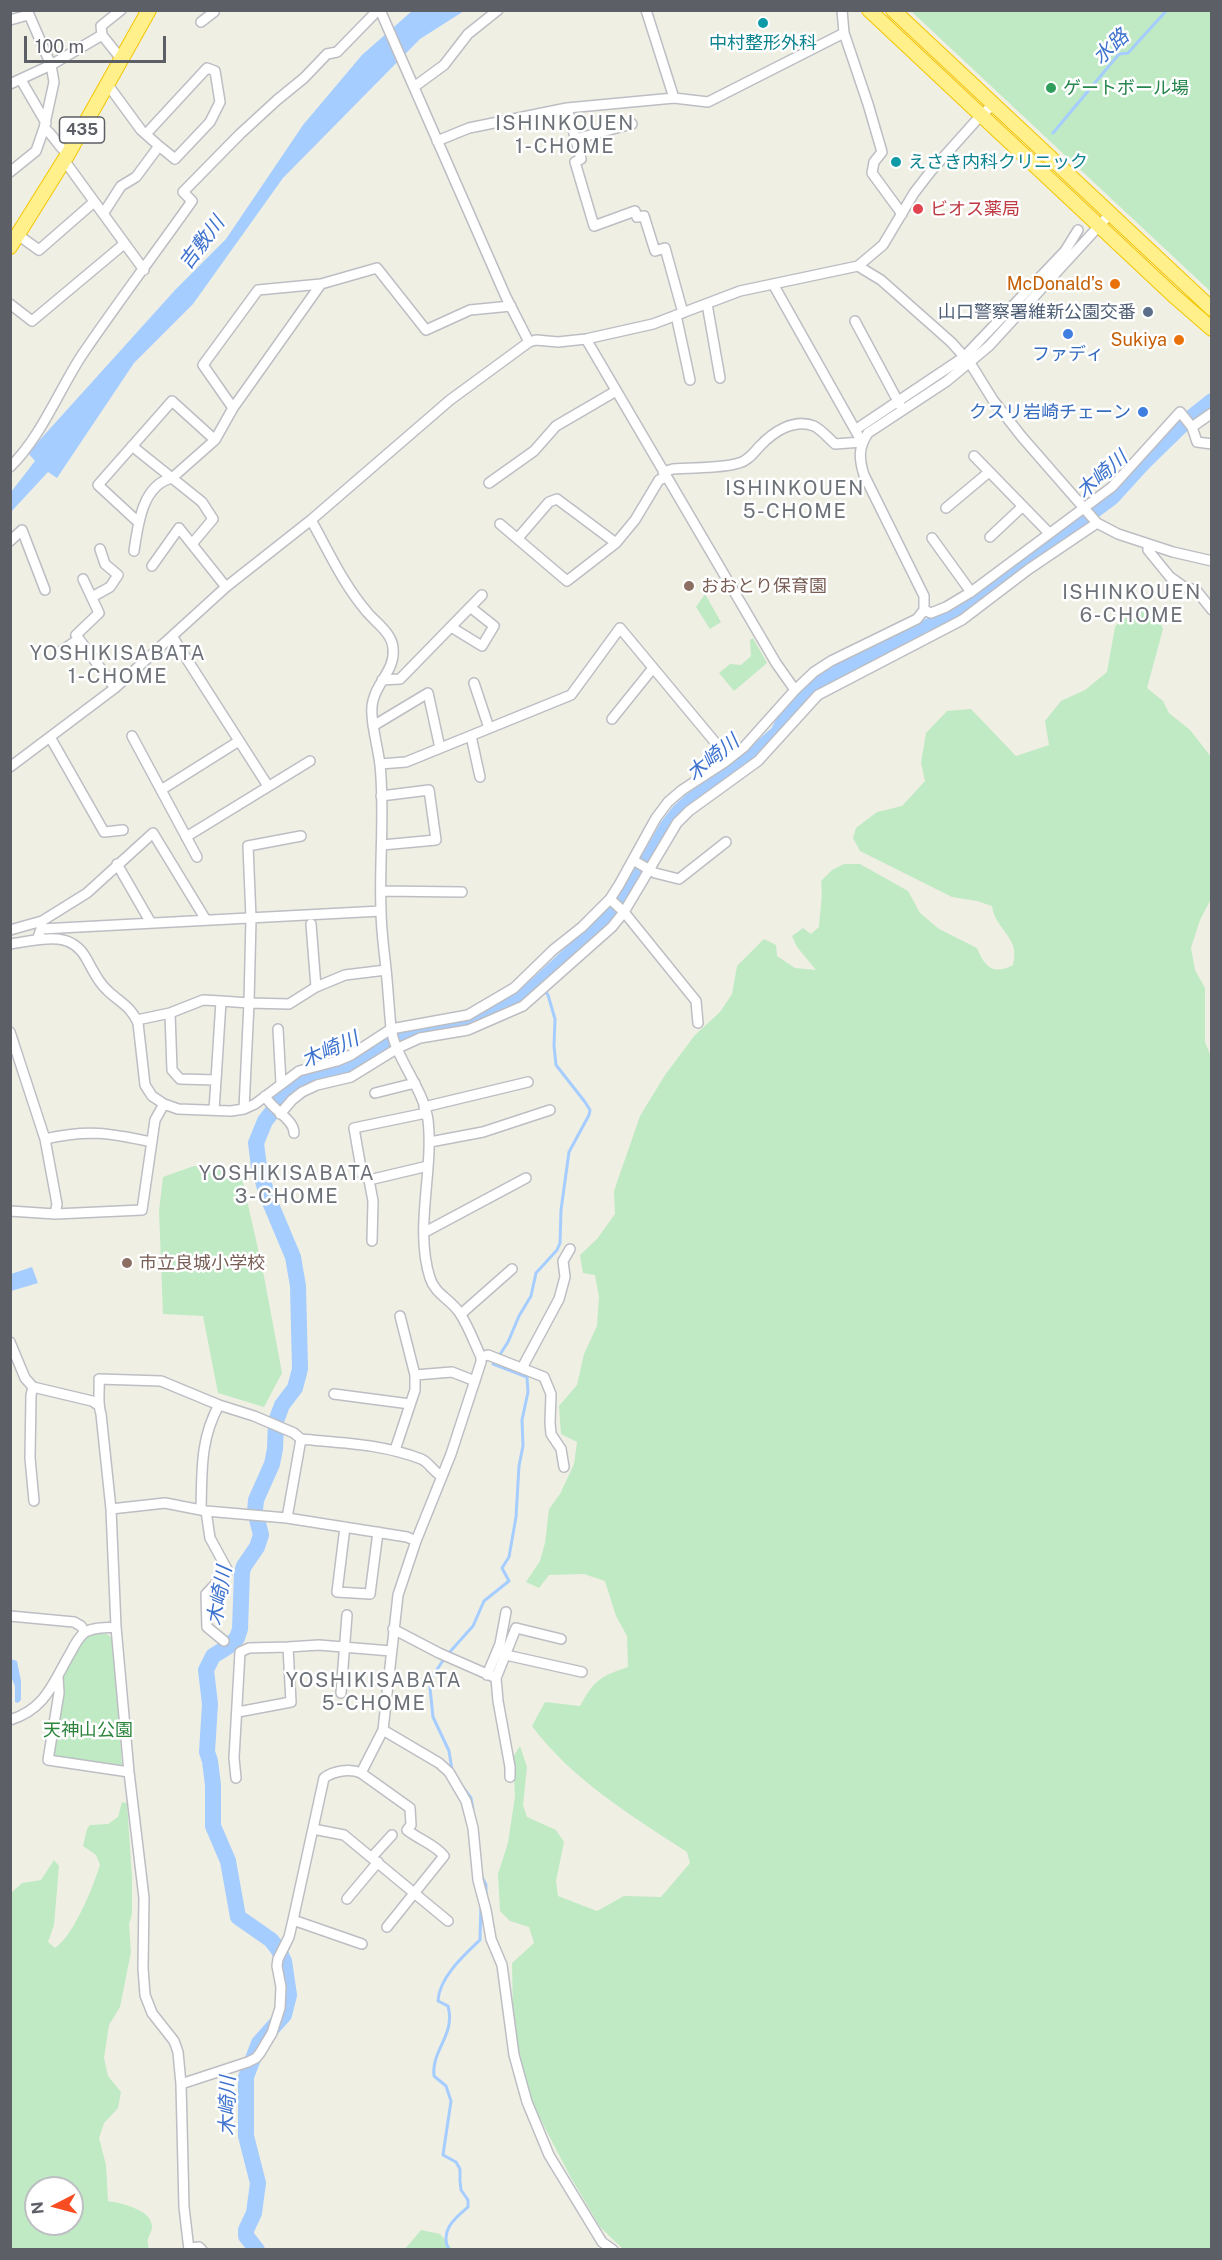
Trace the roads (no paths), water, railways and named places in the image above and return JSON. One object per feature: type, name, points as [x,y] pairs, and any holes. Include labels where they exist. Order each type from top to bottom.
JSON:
[{"type":"highway","name":"435","points":[[14,241],[66,157],[149,10]]},
{"type":"highway","points":[[869,10],[1212,329]]},
{"type":"highway","points":[[893,10],[995,104],[1109,215],[1212,309]]},
{"type":"street","points":[[121,10],[101,26],[102,35],[122,60]]},
{"type":"street","points":[[201,22],[214,12],[213,10]]},
{"type":"street","points":[[414,87],[444,65],[468,34],[498,10]]},
{"type":"street","points":[[646,10],[674,98]]},
{"type":"street","points":[[842,10],[844,33],[882,152],[874,162],[872,173],[902,214]]},
{"type":"street","points":[[10,20],[27,13],[51,65],[54,82],[45,126],[36,151],[10,172]]},
{"type":"street","points":[[10,467],[42,423],[82,356],[192,201],[183,192],[240,134],[304,78],[327,54],[337,52],[383,14],[437,141],[529,342]]},
{"type":"street","points":[[437,141],[469,128],[567,108],[674,98],[708,102],[844,33]]},
{"type":"street","points":[[10,84],[51,65],[102,35]]},
{"type":"street","points":[[108,85],[146,134],[175,159],[210,122],[220,102],[215,71],[207,68],[146,134]]},
{"type":"street","points":[[21,80],[45,126],[94,202],[144,270]]},
{"type":"street","points":[[10,767],[115,688],[226,587],[311,520],[450,400],[529,342],[586,339],[653,324],[740,291],[858,266],[883,245],[930,173],[982,114],[995,104]]},
{"type":"street","points":[[567,108],[581,159],[575,162],[594,226],[635,211],[637,217],[644,216],[656,251],[665,248],[690,380]]},
{"type":"street","points":[[575,139],[632,124]]},
{"type":"street","points":[[103,214],[121,186],[136,177],[159,146]]},
{"type":"street","points":[[14,241],[39,250],[94,202]]},
{"type":"street","points":[[967,360],[989,346],[1109,215]]},
{"type":"street","points":[[855,430],[947,381],[1065,251],[1078,230]]},
{"type":"street","points":[[10,304],[32,321],[124,244]]},
{"type":"street","points":[[858,266],[881,280],[951,342],[967,360],[993,400],[1097,523],[1118,534],[1148,544],[1212,561]]},
{"type":"street","points":[[233,408],[203,365],[258,290],[321,284],[377,268],[426,330],[470,310],[511,306]]},
{"type":"street","points":[[134,550],[138,522],[148,496],[163,480],[172,478],[215,440],[233,408],[321,284]]},
{"type":"street","points":[[773,284],[862,442]]},
{"type":"street","points":[[707,304],[720,378]]},
{"type":"street","points":[[855,321],[900,406]]},
{"type":"street","points":[[586,339],[776,663],[795,690]]},
{"type":"street","points":[[489,483],[534,451],[556,426],[616,391]]},
{"type":"street","points":[[138,522],[98,485],[172,401],[215,440]]},
{"type":"street","points":[[10,944],[65,939],[80,948],[107,991],[129,1006],[137,1020],[145,1085],[152,1096],[178,1109],[244,1109],[299,1071],[351,1055],[391,1029],[468,1014],[506,995],[525,980],[553,950],[582,927],[610,899],[656,818],[668,802],[744,747],[814,672],[917,619],[924,610],[924,596],[860,463],[862,442],[868,433],[900,406]]},
{"type":"street","points":[[924,610],[931,613],[971,592],[1112,487],[1180,412],[1192,427],[1197,442],[1212,444]]},
{"type":"street","points":[[1192,427],[1212,412]]},
{"type":"street","points":[[500,524],[567,580],[616,543],[635,520],[659,480],[664,474],[674,469],[740,463],[749,458],[783,428],[804,423],[814,426],[835,444],[862,442]]},
{"type":"street","points":[[132,446],[202,502],[213,519],[192,544]]},
{"type":"street","points":[[974,456],[1049,533]]},
{"type":"street","points":[[946,508],[989,472]]},
{"type":"street","points":[[518,538],[549,502],[557,499],[616,543]]},
{"type":"street","points":[[990,537],[1023,506]]},
{"type":"street","points":[[311,520],[345,585],[368,614],[391,637],[394,649],[389,670],[372,700],[373,726],[380,764],[381,911],[391,1029],[425,1110],[430,1142],[425,1232],[430,1280],[435,1290],[461,1314],[481,1357],[442,1476],[416,1541],[398,1595],[383,1730],[361,1773]]},
{"type":"street","points":[[280,1114],[302,1092],[316,1085],[351,1077],[398,1048],[420,1038],[468,1030],[523,1006],[612,927],[651,869],[677,823],[689,811],[758,761],[818,695],[962,620],[1029,569],[1097,523]]},
{"type":"street","points":[[152,566],[179,528],[226,587]]},
{"type":"street","points":[[10,541],[22,530],[45,591]]},
{"type":"street","points":[[932,538],[971,592]]},
{"type":"street","points":[[1148,544],[1148,550],[1170,577],[1184,587],[1196,590],[1212,610]]},
{"type":"street","points":[[92,597],[110,587],[118,575],[105,564],[100,549]]},
{"type":"street","points":[[82,579],[99,613],[76,635],[115,688]]},
{"type":"street","points":[[382,680],[400,680],[482,595]]},
{"type":"street","points":[[451,627],[482,646],[494,626],[470,607]]},
{"type":"street","points":[[380,764],[406,762],[571,695],[620,628],[729,759]]},
{"type":"street","points":[[172,636],[268,786]]},
{"type":"street","points":[[58,653],[79,639]]},
{"type":"street","points":[[612,718],[653,668]]},
{"type":"street","points":[[474,683],[489,728]]},
{"type":"street","points":[[373,726],[429,693],[440,748]]},
{"type":"street","points":[[132,736],[197,857]]},
{"type":"street","points":[[471,736],[480,777]]},
{"type":"street","points":[[50,737],[104,832],[123,830]]},
{"type":"street","points":[[161,790],[239,741]]},
{"type":"street","points":[[186,837],[310,760]]},
{"type":"street","points":[[381,796],[429,790],[436,840],[382,845]]},
{"type":"street","points":[[37,940],[42,925],[87,892],[153,833],[206,920]]},
{"type":"street","points":[[244,1109],[251,918],[248,846],[301,836]]},
{"type":"street","points":[[633,860],[655,873],[679,879],[726,842]]},
{"type":"street","points":[[117,864],[151,923]]},
{"type":"street","points":[[381,891],[462,892]]},
{"type":"street","points":[[610,899],[624,912],[696,1001],[698,1023]]},
{"type":"street","points":[[10,930],[42,925],[151,923],[381,911]]},
{"type":"street","points":[[311,924],[316,987]]},
{"type":"street","points":[[553,950],[567,966]]},
{"type":"street","points":[[137,1020],[170,1013],[203,1000],[289,1004],[316,987],[345,975],[386,970]]},
{"type":"street","points":[[506,995],[513,1011]]},
{"type":"street","points":[[214,1110],[221,1001]]},
{"type":"street","points":[[170,1013],[172,1070],[180,1079],[216,1080]]},
{"type":"street","points":[[278,1029],[281,1083]]},
{"type":"street","points":[[10,1032],[45,1139],[57,1204],[55,1214]]},
{"type":"street","points":[[372,1241],[373,1201],[369,1180],[362,1174],[354,1128],[528,1082]]},
{"type":"street","points":[[375,1093],[415,1083]]},
{"type":"street","points":[[265,1096],[269,1104],[290,1121],[294,1127],[294,1133]]},
{"type":"street","points":[[10,1211],[55,1214],[142,1210],[155,1120],[164,1104]]},
{"type":"street","points":[[430,1142],[483,1132],[550,1110]]},
{"type":"street","points":[[45,1139],[97,1132],[152,1142]]},
{"type":"street","points":[[369,1180],[428,1166]]},
{"type":"street","points":[[425,1232],[526,1178]]},
{"type":"street","points":[[522,1368],[559,1299],[565,1277],[563,1261],[570,1249]]},
{"type":"street","points":[[461,1314],[512,1269]]},
{"type":"street","points":[[395,1450],[415,1390],[415,1375],[400,1316]]},
{"type":"street","points":[[10,1342],[25,1378],[33,1386],[92,1401],[98,1405]]},
{"type":"street","points":[[481,1357],[488,1355],[544,1377],[551,1394],[551,1434],[561,1449],[564,1467]]},
{"type":"street","points":[[415,1375],[452,1372],[475,1381]]},
{"type":"street","points":[[202,2250],[200,2247],[189,2249],[184,2207],[178,2052],[174,2040],[152,2013],[145,1995],[143,1886],[129,1772],[116,1627],[111,1509],[101,1413],[98,1405],[99,1379],[161,1381],[219,1405],[254,1416],[294,1433],[301,1439],[395,1450],[424,1460],[437,1474],[442,1476]]},
{"type":"street","points":[[33,1386],[30,1445],[34,1501]]},
{"type":"street","points":[[334,1394],[410,1404]]},
{"type":"street","points":[[219,1405],[208,1424],[202,1459],[203,1510],[210,1538],[228,1570],[206,1594],[207,1627],[224,1641]]},
{"type":"street","points":[[287,1518],[301,1439]]},
{"type":"street","points":[[111,1509],[165,1503],[203,1510],[287,1518],[378,1532],[416,1541]]},
{"type":"street","points":[[345,1527],[337,1592],[370,1594],[378,1532]]},
{"type":"street","points":[[506,1612],[491,1676],[498,1701],[510,1777]]},
{"type":"street","points":[[341,1693],[347,1615]]},
{"type":"street","points":[[10,1616],[74,1622],[85,1632]]},
{"type":"street","points":[[10,1720],[34,1709],[48,1694],[85,1632],[116,1627]]},
{"type":"street","points":[[491,1676],[506,1655],[516,1628],[561,1639]]},
{"type":"street","points":[[393,1629],[491,1676]]},
{"type":"street","points":[[236,1778],[234,1758],[240,1652],[249,1648],[319,1645],[391,1651]]},
{"type":"street","points":[[238,1712],[291,1702],[288,1647]]},
{"type":"street","points":[[506,1655],[582,1672]]},
{"type":"street","points":[[58,1677],[58,1693],[48,1760],[129,1772]]},
{"type":"street","points":[[383,1730],[440,1763],[449,1772],[466,1801],[473,1828],[478,1880],[491,1938],[502,1965],[514,2055],[527,2102],[549,2155],[602,2242],[613,2250]]},
{"type":"street","points":[[181,2084],[252,2060],[272,2033],[282,1998],[280,1955],[289,1937],[324,1778],[332,1772],[356,1771],[361,1773],[410,1808],[411,1825],[407,1830],[418,1839],[441,1851],[444,1856],[387,1927]]},
{"type":"street","points":[[314,1828],[344,1835],[448,1921]]},
{"type":"street","points":[[346,1899],[392,1835]]},
{"type":"street","points":[[293,1920],[362,1944]]},
{"type":"water","points":[[412,11],[464,11],[420,39],[283,178],[193,304],[134,363],[57,478],[48,472],[11,512],[11,492],[35,461],[28,453],[176,289],[226,239],[303,125],[362,55]]},
{"type":"water","points":[[32,1267],[38,1283],[11,1291],[11,1274]]},
{"type":"water","points":[[11,1659],[17,1661],[21,1681],[21,1700],[18,1703],[15,1702],[15,1686],[11,1677]]},
{"type":"waterway","name":"水路","points":[[1053,133],[1119,54],[1128,53],[1167,10]]},
{"type":"waterway","name":"木崎川","points":[[257,2250],[246,2236],[246,2230],[254,2213],[258,2183],[246,2136],[246,2077],[259,2043],[284,2015],[289,1995],[284,1961],[278,1949],[271,1940],[238,1917],[228,1861],[213,1826],[213,1785],[207,1752],[210,1704],[206,1670],[213,1656],[229,1646],[237,1638],[240,1629],[242,1572],[257,1547],[261,1535],[255,1511],[256,1500],[272,1464],[276,1421],[282,1405],[295,1388],[300,1369],[298,1286],[293,1257],[267,1195],[259,1167],[256,1143],[265,1121],[280,1102],[304,1083],[353,1067],[402,1036],[468,1023],[524,997],[610,917],[626,899],[668,826],[679,812],[692,800],[739,768],[778,733],[783,723],[814,688],[841,671],[928,627],[980,596],[1112,497],[1183,424],[1212,401]]},
{"type":"waterway","points":[[499,1356],[531,1296],[536,1273],[557,1250],[560,1243],[561,1210],[569,1152],[590,1110],[556,1065],[555,1019],[548,995],[540,983]]},
{"type":"waterway","points":[[448,1654],[473,1626],[484,1601],[509,1581],[502,1568],[509,1557],[516,1517],[519,1466],[523,1446],[522,1420],[528,1392],[527,1377],[493,1364],[495,1361]]},
{"type":"waterway","points":[[444,1659],[432,1677],[430,1688],[433,1717],[449,1751],[452,1770]]},
{"type":"waterway","points":[[462,1786],[471,1798],[473,1809]]},
{"type":"waterway","points":[[481,1875],[486,1885],[486,1894]]},
{"type":"waterway","points":[[449,2250],[446,2243],[447,2231],[454,2220],[468,2207],[468,2200],[461,2190],[460,2169],[456,2162],[443,2155],[451,2101],[446,2086],[434,2076],[434,2067],[449,2026],[450,2016],[448,2006],[438,2001],[439,1992],[447,1976],[480,1940],[481,1902]]},
{"type":"place","name":"中村整形外科","points":[[763,23]]},
{"type":"place","name":"ゲートボール場","points":[[1051,88]]},
{"type":"place","name":"えさき内科クリニック","points":[[896,162]]},
{"type":"place","name":"ビオス薬局","points":[[918,209]]},
{"type":"place","name":"McDonald's","points":[[1115,284]]},
{"type":"place","name":"山口警察署維新公園交番","points":[[1148,312]]},
{"type":"place","name":"ファディ","points":[[1068,334]]},
{"type":"place","name":"Sukiya","points":[[1179,340]]},
{"type":"place","name":"クスリ岩崎チェーン","points":[[1143,412]]},
{"type":"place","name":"おおとり保育園","points":[[689,586]]},
{"type":"place","name":"市立良城小学校","points":[[127,1263]]},
{"type":"district","name":"ISHINKOUEN 1-CHOME","points":[[565,136]]},
{"type":"district","name":"ISHINKOUEN 5-CHOME","points":[[795,500]]},
{"type":"district","name":"ISHINKOUEN 6-CHOME","points":[[1132,604]]},
{"type":"district","name":"YOSHIKISABATA 1-CHOME","points":[[118,666]]},
{"type":"district","name":"YOSHIKISABATA 3-CHOME","points":[[287,1186]]},
{"type":"district","name":"YOSHIKISABATA 5-CHOME","points":[[374,1692]]},
{"type":"water label","name":"吉敷川","points":[[202,243]]},
{"type":"park label","name":"天神山公園","points":[[88,1730]]}]
